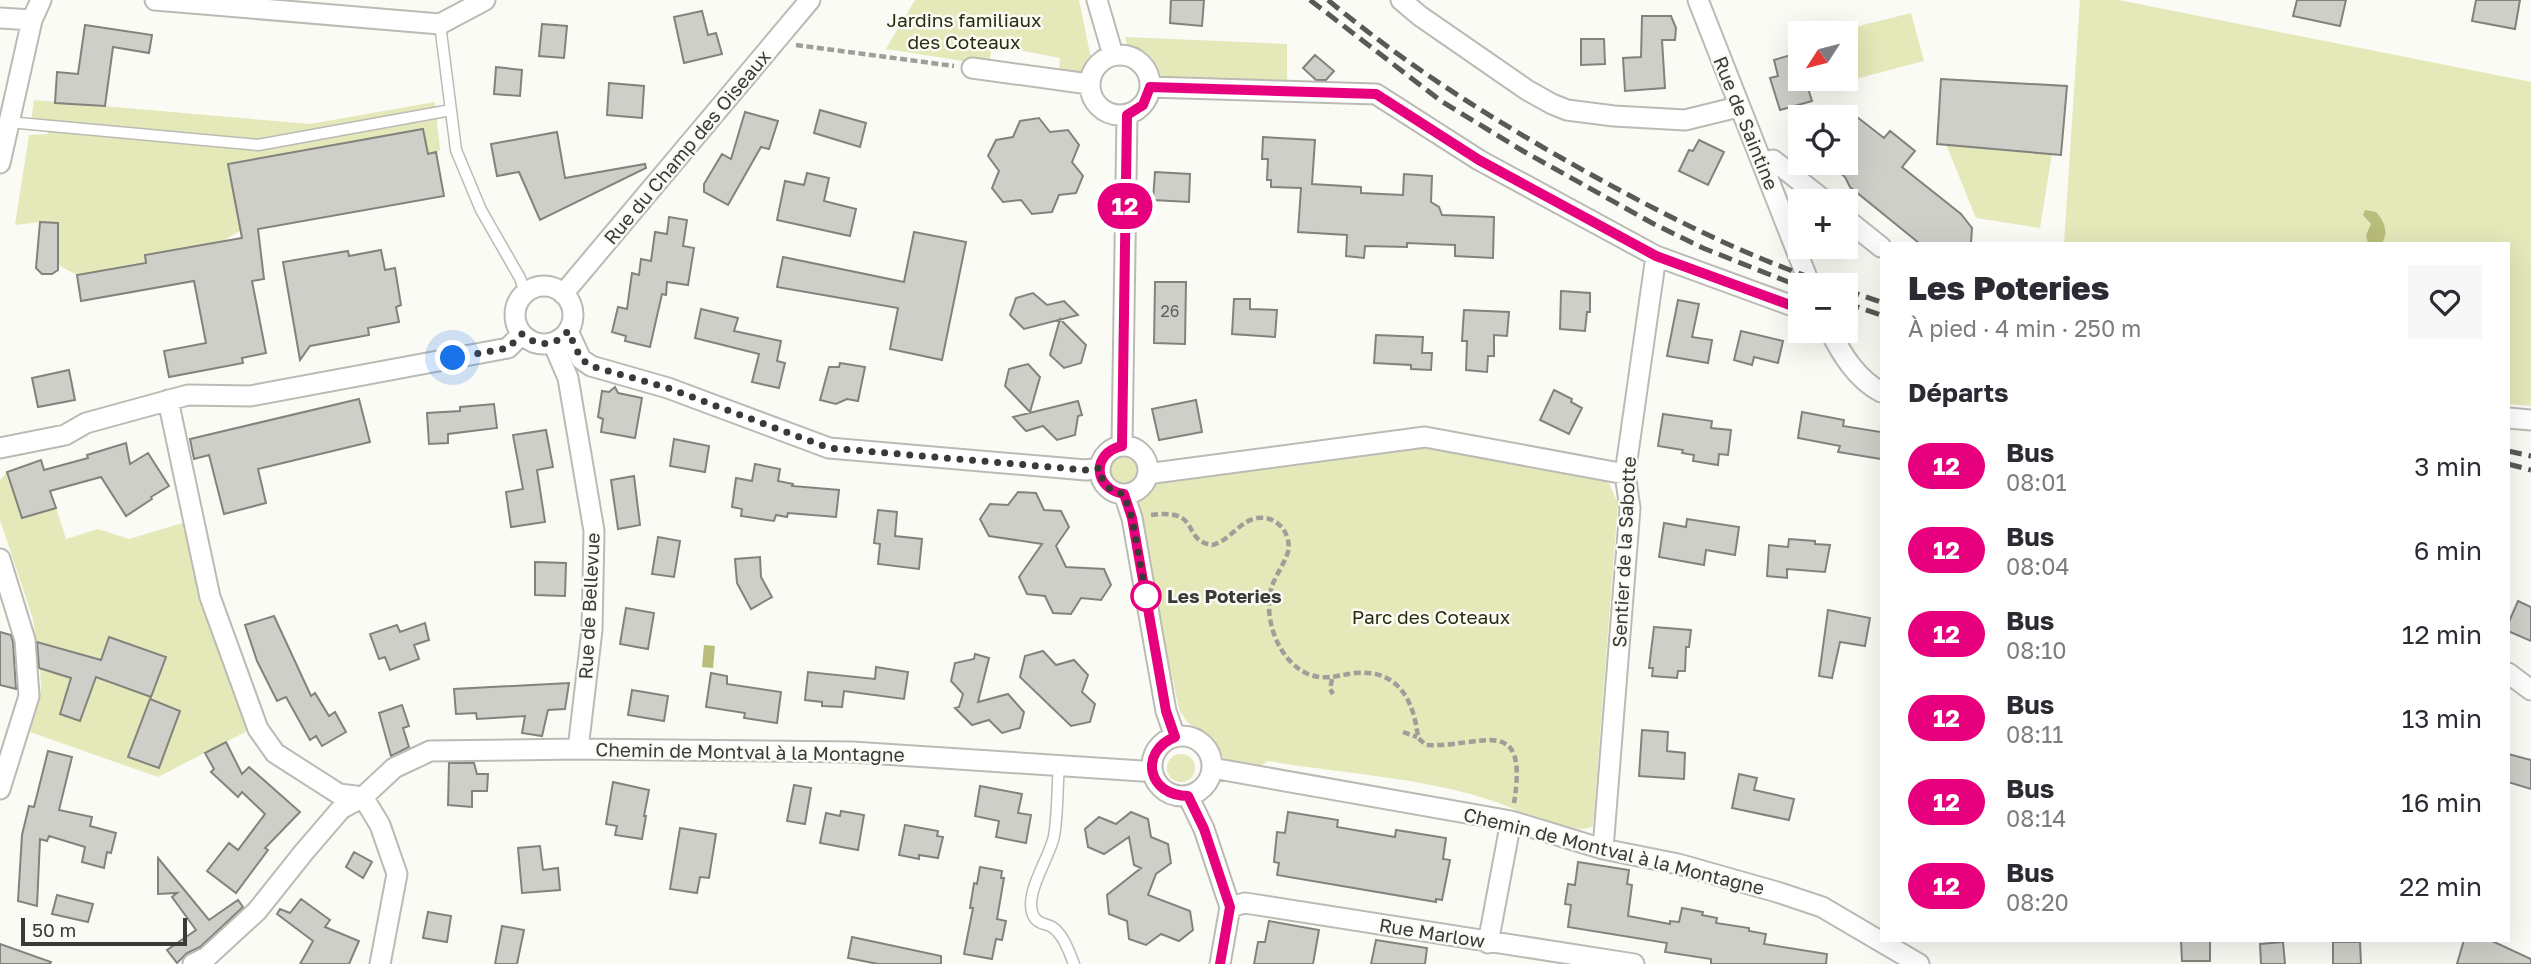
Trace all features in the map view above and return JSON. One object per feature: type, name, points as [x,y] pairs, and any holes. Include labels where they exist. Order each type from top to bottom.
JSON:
[{"type":"street","points":[[0,163],[32,20],[41,0]]},
{"type":"street","points":[[155,0],[303,6],[440,24],[485,0]]},
{"type":"street","name":"Rue du Champ des Oiseaux","points":[[563,294],[810,0]]},
{"type":"street","points":[[1097,0],[1112,55]]},
{"type":"street","points":[[1401,0],[1527,90],[1567,110],[1685,120],[1738,107]]},
{"type":"street","name":"Rue de Saintine","points":[[1698,0],[1805,273]]},
{"type":"street","points":[[0,18],[32,20]]},
{"type":"street","points":[[1112,55],[1131,57],[1146,69],[1150,87],[1143,105],[1127,115],[1108,114],[1100,109],[1094,102],[1089,84],[1096,65],[1112,55]]},
{"type":"street","points":[[972,68],[1089,84]]},
{"type":"street","points":[[1150,87],[1376,94],[1479,160],[1656,256],[1788,304]]},
{"type":"street","points":[[1122,446],[1127,115]]},
{"type":"street","points":[[1762,162],[1773,160],[1810,189]]},
{"type":"street","points":[[1858,229],[1880,246]]},
{"type":"street","name":"Sentier de la Sabotte","points":[[1603,849],[1630,508],[1625,474],[1656,256]]},
{"type":"street","points":[[548,286],[563,294],[569,300],[573,316],[561,337],[536,343],[522,334],[515,318],[519,300],[525,293],[548,286]]},
{"type":"street","points":[[0,448],[65,435],[86,423],[187,395],[250,396],[508,348],[522,334]]},
{"type":"street","points":[[561,337],[591,366],[668,388],[829,448],[1086,470],[1100,468]]},
{"type":"street","name":"Rue de Bellevue","points":[[561,337],[594,531],[592,630],[579,749]]},
{"type":"street","points":[[1836,343],[1844,358],[1857,373],[1880,391]]},
{"type":"street","points":[[169,400],[210,597],[258,729],[275,753],[339,794],[363,797],[380,825],[397,874],[380,964]]},
{"type":"street","points":[[2510,418],[2531,421]]},
{"type":"street","points":[[1148,470],[1154,473],[1425,437],[1625,474]]},
{"type":"street","points":[[1122,446],[1137,450],[1147,462],[1148,470],[1144,484],[1138,490],[1124,494],[1109,489],[1104,484],[1100,468],[1109,451],[1122,446]]},
{"type":"street","points":[[1124,494],[1132,518],[1166,711],[1175,737]]},
{"type":"street","points":[[0,559],[26,640],[29,696],[0,789]]},
{"type":"street","points":[[2510,674],[2531,690]]},
{"type":"street","points":[[1184,736],[1201,743],[1211,759],[1212,768],[1205,786],[1188,796],[1178,796],[1160,787],[1152,769],[1155,752],[1160,746],[1175,737],[1184,736]]},
{"type":"street","name":"Chemin de Montval à la Montagne","points":[[193,964],[207,957],[257,911],[341,809],[363,797],[394,768],[430,751],[579,749],[852,752],[1142,771],[1152,769]]},
{"type":"street","name":"Chemin de Montval à la Montagne","points":[[1212,768],[1511,821],[1603,849],[1678,864],[1822,906],[1880,941]]},
{"type":"street","points":[[1188,796],[1204,829],[1230,907],[1220,964]]},
{"type":"street","points":[[1488,943],[1511,821]]},
{"type":"street","name":"Rue Marlow","points":[[1230,907],[1245,903],[1634,964]]},
{"type":"street","name":"Chemin de Montval à la Montagne","points":[[1882,942],[1919,964]]},
{"type":"lane","points":[[440,24],[456,150],[481,210],[520,278],[525,293]]},
{"type":"lane","points":[[8,122],[258,145],[451,110]]},
{"type":"lane","points":[[1059,766],[1054,836],[1033,891],[1031,906],[1034,917],[1040,923],[1053,928],[1066,944],[1074,964]]},
{"type":"path","points":[[779,35],[791,45],[972,68]]},
{"type":"path","points":[[1132,518],[1156,514],[1178,515],[1185,519],[1198,539],[1212,545],[1223,541],[1253,519],[1264,518],[1276,522],[1286,533],[1288,549],[1271,592],[1270,612],[1277,643],[1285,657],[1311,675],[1332,679],[1364,673],[1391,681],[1406,695],[1412,706],[1421,743],[1429,745],[1492,739],[1509,748],[1516,758],[1518,769],[1511,821]]},
{"type":"path","points":[[1332,679],[1333,694]]},
{"type":"path","points":[[1403,732],[1418,738]]},
{"type":"green space","name":"Jardins familiaux des Coteaux","points":[[915,0],[1079,0],[1092,63],[1082,73],[1059,73],[1060,58],[992,45],[989,65],[886,49]]},
{"type":"green space","points":[[2080,0],[2119,0],[2531,82],[2531,406],[2510,404],[2510,242],[2064,242]]},
{"type":"green space","points":[[1911,13],[1924,61],[1858,78],[1858,26]]},
{"type":"green space","points":[[1125,37],[1287,44],[1287,84],[1157,78],[1141,59],[1128,50]]},
{"type":"green space","points":[[1941,79],[2063,85],[2040,228],[1976,218],[1946,144]]},
{"type":"green space","points":[[34,100],[310,124],[435,102],[440,150],[436,153],[444,196],[241,230],[222,242],[145,254],[146,263],[77,275],[58,265],[59,238],[40,222],[15,225],[29,135],[48,134],[48,122],[31,122]]},
{"type":"green space","name":"Parc des Coteaux","points":[[1426,446],[1607,479],[1618,503],[1593,826],[1584,829],[1559,826],[1496,802],[1412,781],[1268,761],[1259,767],[1230,762],[1210,738],[1187,722],[1179,709],[1134,501],[1147,494],[1155,482]]},
{"type":"green space","points":[[1123,457],[1133,461],[1137,471],[1133,481],[1123,485],[1113,481],[1109,471],[1113,461]]},
{"type":"green space","points":[[41,460],[66,539],[98,529],[129,539],[186,522],[251,729],[158,777],[30,732],[41,688],[40,668],[33,619],[0,520],[0,480],[7,472]]},
{"type":"green space","points":[[1181,754],[1191,758],[1195,768],[1191,778],[1181,782],[1171,778],[1167,768],[1171,758]]},
{"type":"shaded area","points":[[2365,210],[2376,212],[2385,231],[2382,242],[2368,242],[2366,235],[2371,224],[2363,215]]},
{"type":"shaded area","points":[[704,645],[715,646],[713,668],[702,667]]},
{"type":"building","points":[[1171,0],[1204,0],[1202,26],[1170,23]]},
{"type":"building","points":[[2297,0],[2346,0],[2340,26],[2293,16]]},
{"type":"building","points":[[2476,0],[2520,0],[2515,29],[2472,21]]},
{"type":"building","points":[[702,11],[708,35],[716,33],[722,54],[684,63],[674,17]]},
{"type":"building","points":[[1642,16],[1671,16],[1676,28],[1675,40],[1662,40],[1665,88],[1625,91],[1623,58],[1641,57]]},
{"type":"building","points":[[542,24],[567,26],[564,58],[539,56]]},
{"type":"building","points":[[85,25],[152,35],[149,53],[113,47],[105,106],[55,103],[57,72],[78,74]]},
{"type":"building","points":[[1581,39],[1604,39],[1605,64],[1581,65]]},
{"type":"building","points":[[1315,55],[1334,71],[1326,80],[1316,80],[1303,68]]},
{"type":"building","points":[[1788,56],[1788,91],[1809,91],[1812,101],[1788,105],[1788,108],[1780,110],[1770,78],[1778,76],[1774,60]]},
{"type":"building","points":[[496,67],[522,70],[520,96],[494,94]]},
{"type":"building","points":[[1941,79],[2067,86],[2061,155],[1937,144]]},
{"type":"building","points":[[609,83],[644,86],[642,118],[607,115]]},
{"type":"building","points":[[820,110],[866,123],[860,147],[814,133]]},
{"type":"building","points":[[745,112],[778,121],[769,149],[761,147],[728,205],[704,192],[704,184],[722,154],[731,159]]},
{"type":"building","points":[[1039,118],[1050,132],[1068,130],[1079,145],[1072,162],[1083,176],[1076,193],[1059,195],[1052,212],[1032,214],[1021,200],[1003,202],[992,188],[999,171],[988,156],[996,140],[1013,137],[1020,121]]},
{"type":"building","points":[[1858,118],[1884,138],[1890,131],[1915,151],[1902,167],[1961,214],[1972,228],[1971,242],[1918,242],[1858,193],[1858,189],[1850,187],[1843,175],[1858,175]]},
{"type":"building","points":[[423,129],[428,154],[436,152],[444,196],[258,229],[264,279],[252,281],[266,353],[242,358],[243,363],[169,377],[164,351],[206,343],[194,281],[81,301],[77,275],[146,263],[145,255],[242,238],[228,164]]},
{"type":"building","points":[[557,132],[565,178],[645,164],[646,168],[540,220],[519,172],[497,176],[491,144]]},
{"type":"building","points":[[1263,137],[1315,140],[1312,184],[1361,187],[1361,193],[1403,195],[1404,174],[1432,176],[1431,202],[1439,207],[1442,215],[1494,217],[1493,258],[1455,256],[1455,245],[1407,243],[1407,247],[1365,246],[1364,258],[1346,256],[1347,235],[1298,232],[1301,188],[1271,187],[1271,180],[1267,180],[1268,159],[1262,159]]},
{"type":"building","points":[[1699,140],[1724,152],[1708,185],[1679,171],[1689,150],[1693,151]]},
{"type":"building","points":[[1155,172],[1190,174],[1189,202],[1153,200]]},
{"type":"building","points":[[807,173],[829,178],[824,201],[856,209],[850,236],[777,220],[785,181],[804,185]]},
{"type":"building","points":[[669,217],[687,220],[683,246],[694,248],[688,285],[667,282],[666,295],[662,294],[650,347],[625,341],[626,336],[612,332],[618,307],[627,309],[632,273],[639,275],[641,259],[651,261],[655,232],[667,234]]},
{"type":"building","points":[[40,222],[58,223],[58,270],[52,274],[42,274],[36,268]]},
{"type":"building","points":[[914,232],[966,242],[942,360],[890,349],[898,308],[777,287],[783,257],[904,282]]},
{"type":"building","points":[[381,250],[385,270],[395,268],[401,305],[396,307],[399,322],[368,328],[369,335],[310,346],[300,360],[283,262],[348,251],[349,256]]},
{"type":"building","points":[[1155,282],[1186,282],[1185,344],[1154,343]]},
{"type":"building","points":[[1561,291],[1590,293],[1590,312],[1587,312],[1585,331],[1560,329]]},
{"type":"building","points":[[1033,293],[1047,305],[1064,301],[1078,315],[1024,329],[1010,315],[1016,298]]},
{"type":"building","points":[[1234,299],[1250,299],[1250,309],[1277,310],[1275,337],[1232,334]]},
{"type":"building","points":[[1678,300],[1699,304],[1692,337],[1712,340],[1708,363],[1667,356]]},
{"type":"building","points":[[701,309],[738,318],[734,331],[781,341],[777,361],[785,363],[779,388],[752,382],[759,354],[695,338]]},
{"type":"building","points":[[1464,310],[1509,312],[1507,336],[1494,335],[1494,356],[1488,356],[1487,372],[1466,370],[1467,341],[1462,341]]},
{"type":"building","points":[[1060,319],[1086,345],[1081,363],[1064,368],[1050,355]]},
{"type":"building","points":[[1741,331],[1783,341],[1778,363],[1754,357],[1752,365],[1734,360]]},
{"type":"building","points":[[1376,335],[1423,337],[1422,353],[1432,353],[1431,370],[1411,369],[1411,365],[1374,363]]},
{"type":"building","points":[[840,363],[865,367],[858,401],[847,399],[836,404],[820,400],[829,367],[839,367]]},
{"type":"building","points":[[1028,364],[1040,377],[1030,412],[1005,386],[1009,369]]},
{"type":"building","points":[[69,370],[75,400],[38,407],[32,378]]},
{"type":"building","points":[[615,387],[618,393],[642,398],[635,438],[601,432],[603,419],[598,417],[602,391],[609,392]]},
{"type":"building","points":[[1554,390],[1572,399],[1571,402],[1582,408],[1569,434],[1540,420]]},
{"type":"building","points":[[359,399],[370,442],[258,469],[266,503],[224,514],[209,455],[194,459],[190,439]]},
{"type":"building","points":[[1196,400],[1202,432],[1159,440],[1152,409]]},
{"type":"building","points":[[1078,401],[1082,415],[1078,416],[1075,435],[1057,440],[1043,426],[1026,431],[1013,417]]},
{"type":"building","points":[[494,404],[497,428],[448,434],[448,443],[429,444],[427,413],[460,411],[460,407]]},
{"type":"building","points":[[1802,412],[1844,420],[1843,426],[1880,432],[1880,459],[1838,452],[1840,446],[1798,438]]},
{"type":"building","points":[[1663,414],[1712,421],[1711,428],[1731,430],[1728,455],[1719,454],[1718,465],[1693,461],[1694,455],[1682,453],[1683,450],[1658,446]]},
{"type":"building","points":[[546,430],[553,467],[537,470],[545,522],[511,527],[506,492],[523,489],[513,435]]},
{"type":"building","points":[[674,439],[709,446],[705,472],[670,466]]},
{"type":"building","points":[[126,443],[130,464],[148,453],[169,486],[126,516],[101,477],[50,491],[56,508],[22,518],[7,472],[41,460],[44,470],[88,458],[87,455]]},
{"type":"building","points":[[755,464],[780,469],[778,481],[793,484],[792,486],[839,490],[836,517],[788,513],[787,517],[776,515],[774,521],[741,516],[742,509],[732,507],[736,478],[752,481]]},
{"type":"building","points":[[634,476],[640,525],[618,529],[611,480]]},
{"type":"building","points":[[1018,492],[1036,493],[1044,510],[1061,511],[1069,527],[1056,546],[1066,567],[1104,569],[1111,585],[1101,600],[1081,598],[1071,614],[1053,613],[1045,596],[1027,594],[1019,577],[1042,544],[989,536],[980,519],[990,504],[1008,505]]},
{"type":"building","points":[[878,510],[897,512],[895,536],[922,539],[919,569],[878,564],[880,544],[874,543]]},
{"type":"building","points":[[1687,519],[1739,527],[1735,555],[1706,550],[1704,565],[1659,557],[1664,523],[1686,527]]},
{"type":"building","points":[[658,537],[680,541],[674,577],[652,574]]},
{"type":"building","points":[[1789,539],[1830,545],[1825,572],[1787,569],[1787,578],[1767,576],[1769,545],[1788,547]]},
{"type":"building","points":[[760,557],[761,577],[772,597],[751,609],[737,583],[735,559]]},
{"type":"building","points":[[535,562],[566,563],[565,596],[535,595]]},
{"type":"building","points":[[2518,601],[2531,607],[2531,641],[2510,632],[2510,619]]},
{"type":"building","points":[[626,608],[654,613],[648,649],[620,644]]},
{"type":"building","points":[[1828,610],[1870,618],[1865,646],[1840,642],[1832,678],[1819,676]]},
{"type":"building","points":[[274,616],[311,696],[315,693],[329,716],[335,712],[346,732],[322,746],[316,736],[310,740],[286,697],[277,701],[257,661],[245,625]]},
{"type":"building","points":[[425,623],[429,640],[414,645],[419,659],[390,670],[385,657],[379,659],[370,634],[397,625],[400,632]]},
{"type":"building","points":[[1654,627],[1691,630],[1689,647],[1686,647],[1685,671],[1678,671],[1677,678],[1652,676],[1653,668],[1649,668]]},
{"type":"building","points":[[0,632],[11,635],[13,642],[16,689],[0,685]]},
{"type":"building","points":[[109,637],[166,657],[151,697],[96,677],[80,721],[60,714],[71,678],[39,668],[37,642],[101,660]]},
{"type":"building","points":[[1043,651],[1056,665],[1074,660],[1088,675],[1082,692],[1095,704],[1090,722],[1071,726],[1020,677],[1025,656]]},
{"type":"building","points":[[975,654],[989,658],[978,702],[1008,694],[1024,712],[1020,728],[1002,733],[989,720],[972,725],[955,708],[959,707],[963,694],[951,681],[955,663],[974,659]]},
{"type":"building","points":[[876,667],[908,672],[904,699],[844,691],[842,707],[822,706],[822,702],[805,700],[808,672],[875,679]]},
{"type":"building","points":[[711,673],[727,676],[727,684],[781,692],[777,723],[744,718],[745,713],[706,707]]},
{"type":"building","points":[[569,683],[565,709],[548,710],[542,736],[522,733],[525,716],[477,719],[476,713],[456,714],[454,689]]},
{"type":"building","points":[[632,690],[668,696],[664,721],[628,715]]},
{"type":"building","points":[[150,699],[180,711],[159,768],[128,757]]},
{"type":"building","points":[[402,705],[409,726],[403,728],[409,747],[391,756],[379,713]]},
{"type":"building","points":[[1642,730],[1668,732],[1667,751],[1685,753],[1684,779],[1639,776]]},
{"type":"building","points":[[226,742],[242,774],[249,767],[300,812],[265,848],[268,850],[236,893],[207,871],[229,843],[238,850],[265,814],[242,792],[238,797],[211,772],[214,769],[205,753]]},
{"type":"building","points":[[48,751],[72,757],[59,810],[92,817],[90,826],[116,833],[111,853],[107,852],[104,868],[82,862],[85,847],[49,836],[47,841],[40,839],[37,906],[18,901],[22,835],[29,806],[34,807]]},
{"type":"building","points":[[2510,755],[2531,760],[2531,789],[2510,783]]},
{"type":"building","points":[[449,763],[474,763],[477,774],[488,774],[487,791],[472,791],[472,807],[448,805]]},
{"type":"building","points":[[1739,774],[1757,778],[1754,790],[1794,799],[1789,820],[1732,808]]},
{"type":"building","points":[[613,782],[649,790],[642,839],[615,835],[617,826],[606,824]]},
{"type":"building","points":[[794,785],[811,788],[805,824],[787,821]]},
{"type":"building","points":[[980,786],[1022,794],[1018,813],[1031,815],[1026,843],[996,837],[999,821],[975,816]]},
{"type":"building","points":[[841,811],[864,815],[858,850],[820,843],[826,813],[840,816]]},
{"type":"building","points":[[1131,812],[1148,819],[1151,837],[1168,844],[1171,863],[1156,874],[1148,895],[1190,911],[1193,930],[1179,941],[1161,934],[1146,945],[1129,939],[1127,921],[1109,914],[1107,895],[1141,868],[1134,865],[1129,837],[1104,854],[1088,847],[1085,829],[1099,817],[1116,824]]},
{"type":"building","points":[[1288,812],[1338,820],[1337,827],[1395,837],[1396,830],[1446,838],[1443,859],[1450,860],[1442,900],[1436,899],[1436,902],[1277,875],[1279,863],[1274,862],[1277,832],[1285,833]]},
{"type":"building","points":[[905,825],[938,831],[937,836],[943,837],[938,858],[919,855],[919,859],[899,855]]},
{"type":"building","points":[[680,828],[716,834],[709,878],[700,877],[697,893],[670,889]]},
{"type":"building","points":[[540,846],[543,870],[558,868],[560,890],[522,893],[518,848]]},
{"type":"building","points":[[354,852],[372,862],[363,878],[346,867]]},
{"type":"building","points":[[158,858],[209,920],[238,900],[243,907],[200,947],[187,953],[177,963],[167,950],[196,930],[172,897],[177,893],[158,894]]},
{"type":"building","points":[[1578,862],[1629,870],[1627,884],[1632,885],[1628,916],[1670,924],[1670,921],[1679,922],[1682,908],[1703,912],[1702,915],[1717,918],[1716,923],[1749,928],[1749,931],[1766,934],[1764,944],[1827,954],[1826,964],[1711,964],[1711,959],[1665,952],[1667,943],[1568,927],[1571,905],[1565,904],[1568,884],[1575,885]]},
{"type":"building","points":[[980,867],[1002,871],[1001,878],[1004,878],[997,919],[1006,921],[1002,940],[996,939],[992,959],[964,954],[973,908],[970,908],[974,883],[977,884]]},
{"type":"building","points":[[57,895],[93,904],[88,922],[52,914]]},
{"type":"building","points":[[301,899],[330,920],[325,927],[359,941],[349,964],[300,964],[313,941],[277,914],[280,909],[290,913]]},
{"type":"building","points":[[428,912],[451,916],[447,942],[423,938]]},
{"type":"building","points":[[1269,921],[1319,930],[1313,964],[1254,964],[1258,942],[1265,942]]},
{"type":"building","points":[[502,926],[524,930],[517,964],[495,964]]},
{"type":"building","points":[[852,937],[941,956],[941,964],[878,964],[848,958]]},
{"type":"building","points":[[1376,940],[1427,948],[1425,964],[1371,964]]},
{"type":"building","points":[[2181,942],[2210,942],[2210,961],[2182,961]]},
{"type":"building","points":[[2283,942],[2285,964],[2261,964],[2260,944]]},
{"type":"building","points":[[2333,942],[2360,942],[2361,964],[2333,964]]},
{"type":"building","points":[[2463,942],[2494,942],[2531,959],[2531,964],[2457,964]]},
{"type":"building","points":[[0,944],[51,962],[0,964]]},
{"type":"railway","points":[[1310,0],[1441,101],[1523,151],[1652,223],[1703,248],[1788,282]]},
{"type":"railway","points":[[1328,0],[1422,71],[1555,154],[1708,235],[1797,273]]},
{"type":"railway","points":[[1858,294],[1880,302]]},
{"type":"railway","points":[[1858,307],[1880,315]]},
{"type":"railway","points":[[2510,451],[2531,456]]},
{"type":"railway","points":[[2510,465],[2531,470]]},
{"type":"bus line","name":"12","points":[[1220,964],[1230,907],[1204,829],[1188,796],[1168,793],[1154,779],[1152,769],[1155,752],[1167,740],[1175,737],[1166,711],[1132,518],[1124,494],[1109,489],[1100,476],[1104,456],[1115,447],[1122,446],[1127,115],[1143,105],[1150,87],[1376,94],[1479,160],[1656,256],[1788,304]]},
{"type":"place","name":"Les Poteries","points":[[1146,596]]},
{"type":"route","points":[[453,358],[508,348],[522,334],[536,343],[553,343],[568,331],[581,359],[591,366],[668,388],[829,448],[1086,470],[1100,468],[1104,484],[1116,493],[1124,494],[1132,518],[1146,596]]}]
